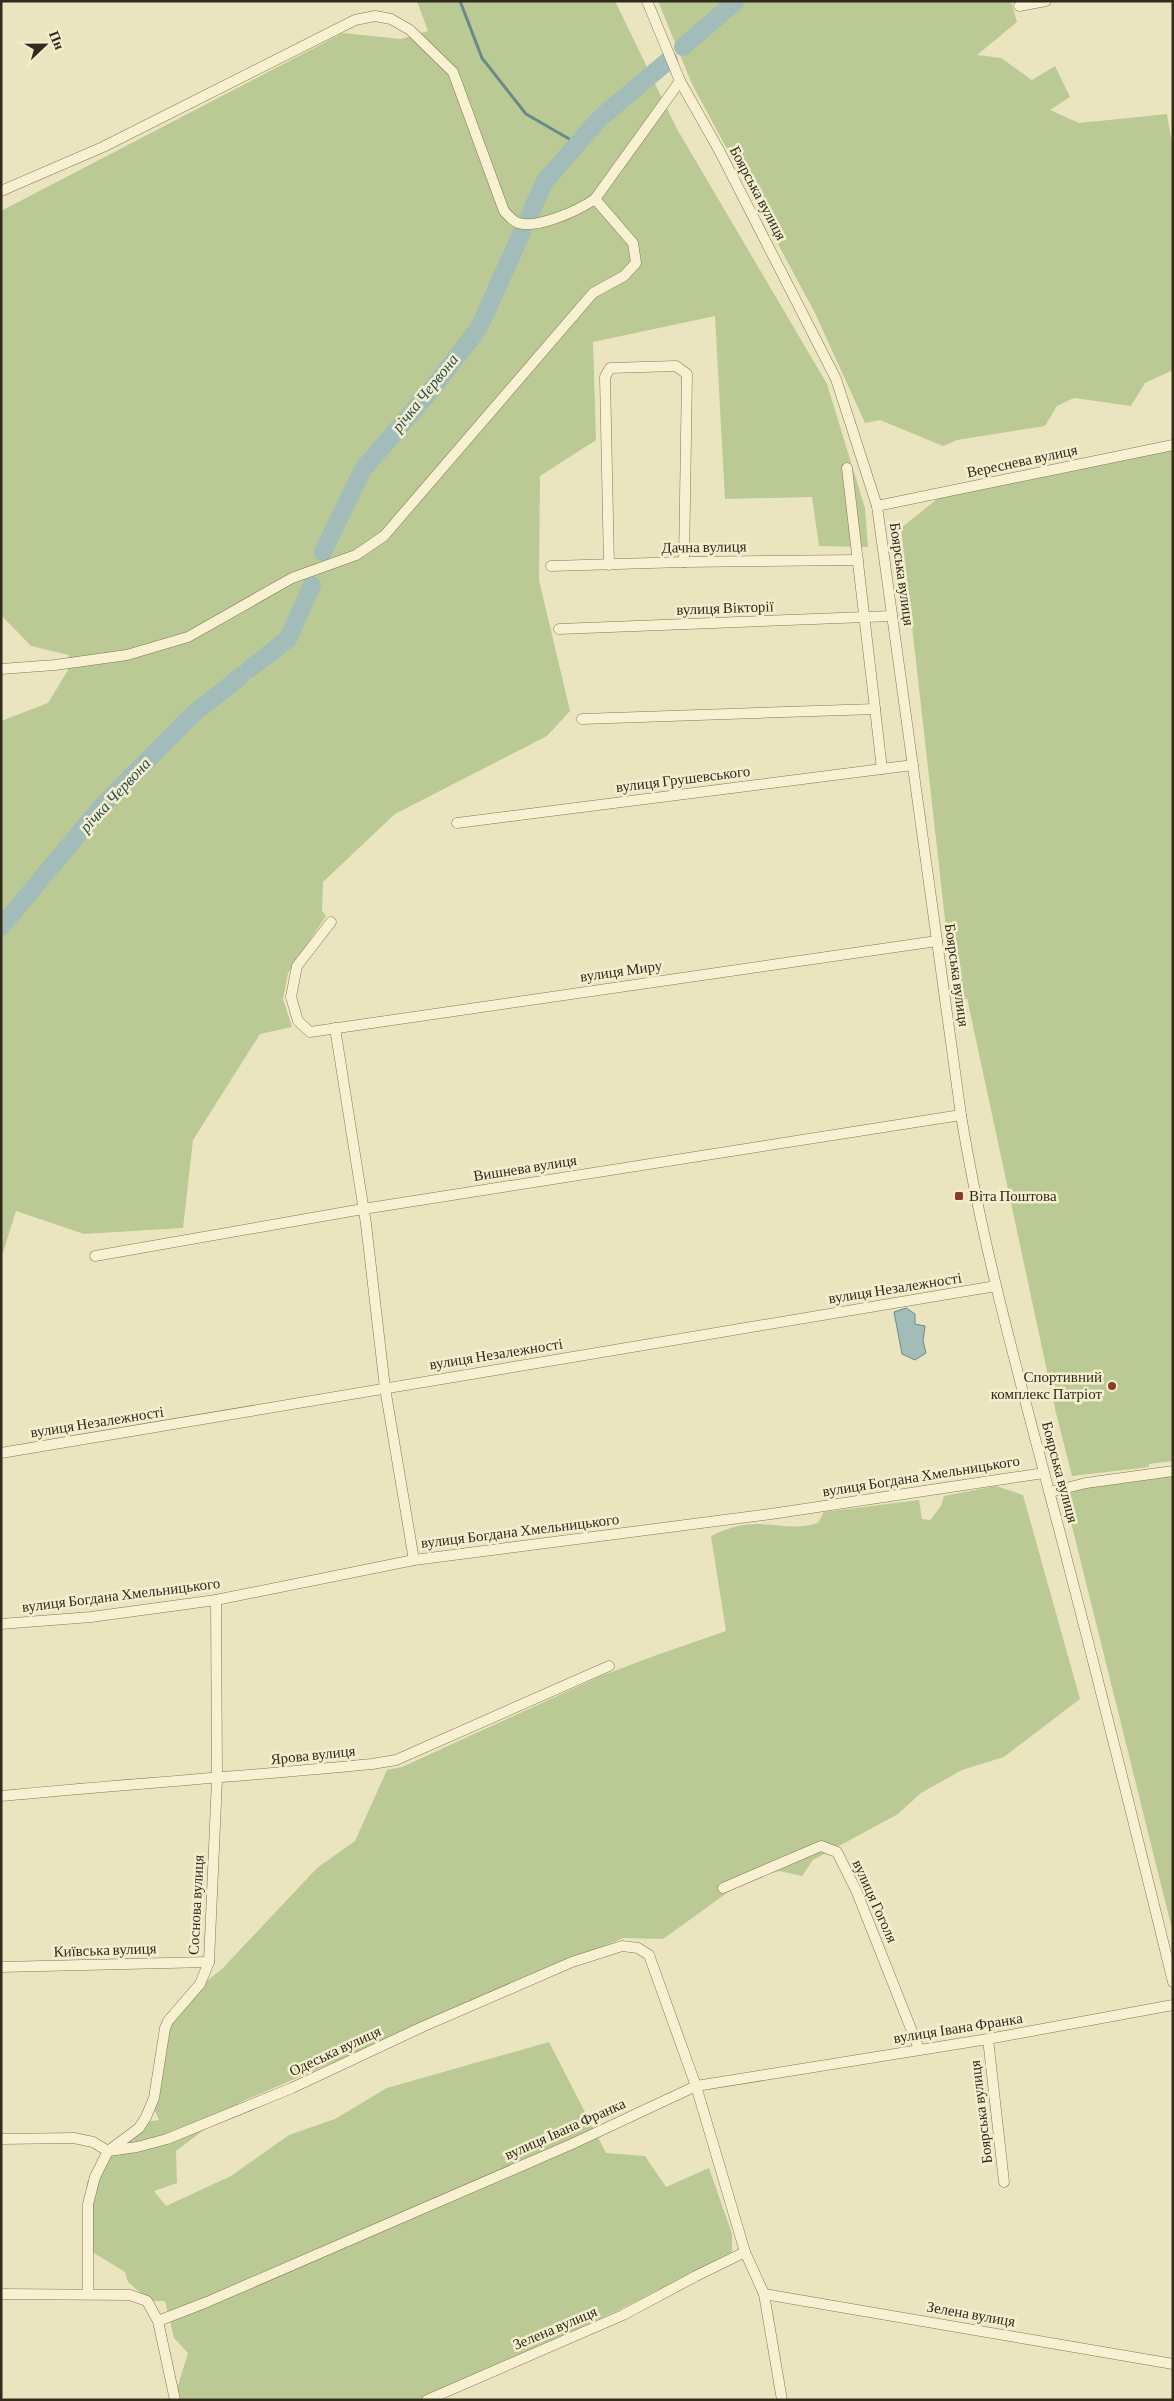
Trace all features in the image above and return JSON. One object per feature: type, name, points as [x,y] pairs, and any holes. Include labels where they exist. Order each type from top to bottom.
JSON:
[{"type":"street","name":"Боярська вулиця","points":[[647,1],[680,81],[729,169],[836,379],[877,506],[936,940],[973,1187],[996,1286],[1118,1758],[1173,1982]]},
{"type":"street","points":[[1019,6],[1046,1]]},
{"type":"street","points":[[1,191],[103,147],[355,20],[375,16],[391,19],[410,30],[453,72],[504,211],[517,222],[531,225],[581,208],[595,199],[680,81]]},
{"type":"street","points":[[1,669],[55,665],[127,654],[188,637],[292,578],[356,555],[384,536],[593,293],[624,276],[636,263],[633,243],[595,199]]},
{"type":"street","points":[[609,565],[605,377],[610,368],[676,366],[687,374],[684,562]]},
{"type":"street","name":"Вереснева вулиця","points":[[877,506],[1173,445]]},
{"type":"street","points":[[847,468],[882,769]]},
{"type":"street","name":"Дачна вулиця","points":[[551,566],[858,560]]},
{"type":"street","name":"вулиця Вікторії","points":[[559,629],[892,616]]},
{"type":"street","points":[[582,719],[875,709]]},
{"type":"street","name":"вулиця Грушевського","points":[[457,823],[913,765]]},
{"type":"street","name":"вулиця Миру","points":[[331,922],[297,966],[292,990],[291,998],[298,1022],[310,1032],[936,940]]},
{"type":"street","points":[[335,1028],[363,1209],[385,1388],[414,1560]]},
{"type":"street","name":"Вишнева вулиця","points":[[95,1256],[363,1209],[961,1115]]},
{"type":"street","name":"вулиця Незалежності","points":[[1,1453],[996,1286]]},
{"type":"street","points":[[1050,1492],[1086,1483],[1173,1471]]},
{"type":"street","name":"вулиця Богдана Хмельницького","points":[[1,1624],[90,1617],[216,1600],[414,1560],[771,1514],[1044,1473]]},
{"type":"street","name":"Соснова вулиця","points":[[88,2294],[88,2204],[95,2177],[108,2151],[138,2128],[146,2117],[154,2098],[165,2028],[168,2020],[200,1984],[209,1962],[217,1780],[216,1600]]},
{"type":"street","name":"Ярова вулиця","points":[[1,1796],[128,1784],[217,1780],[396,1760],[609,1666]]},
{"type":"street","name":"вулиця Гоголя","points":[[723,1888],[821,1846],[836,1852],[856,1890],[919,2049]]},
{"type":"street","name":"Одеська вулиця","points":[[108,2151],[167,2140],[292,2088],[526,1981],[572,1962],[622,1946],[638,1948],[649,1955],[696,2086]]},
{"type":"street","name":"Київська вулиця","points":[[1,1968],[209,1962]]},
{"type":"street","name":"вулиця Івана Франка","points":[[158,2321],[207,2302],[563,2148],[696,2086],[988,2039],[1173,2006]]},
{"type":"street","name":"Боярська вулиця","points":[[988,2039],[1004,2182]]},
{"type":"street","points":[[696,2086],[745,2252],[764,2294],[782,2400]]},
{"type":"street","points":[[1,2139],[74,2138],[93,2142],[108,2151]]},
{"type":"street","name":"Зелена вулиця","points":[[428,2400],[623,2315],[745,2252]]},
{"type":"street","points":[[1,2294],[140,2296],[147,2300],[158,2321],[175,2400]]},
{"type":"street","name":"Зелена вулиця","points":[[764,2294],[1173,2364]]},
{"type":"green space","points":[[417,1],[615,1],[677,129],[827,384],[865,508],[868,547],[819,546],[812,497],[725,499],[715,316],[593,342],[596,440],[540,476],[539,580],[570,711],[547,736],[395,814],[323,882],[322,911],[326,916],[288,973],[283,999],[292,1027],[260,1034],[193,1140],[183,1228],[84,1234],[16,1211],[1,1259],[1,721],[48,703],[68,670],[69,655],[31,646],[1,615],[1,211],[343,33],[401,39],[428,31]]},
{"type":"green space","points":[[658,1],[1011,1],[1017,22],[977,55],[1001,58],[1032,80],[1055,66],[1070,97],[1050,110],[1079,123],[1167,114],[1173,151],[1173,370],[1145,383],[1131,406],[1074,398],[1057,406],[1045,426],[957,440],[943,446],[880,420],[865,423],[815,313],[692,84]]},
{"type":"green space","points":[[1173,447],[1173,1461],[1149,1464],[1149,1467],[1072,1476],[1056,1413],[967,998],[955,1008],[901,528],[942,495]]},
{"type":"green space","points":[[1173,1468],[1173,1933],[1065,1498],[1082,1481]]},
{"type":"green space","points":[[996,1486],[1023,1495],[1080,1699],[1004,1757],[962,1770],[921,1793],[898,1814],[813,1860],[802,1876],[779,1871],[745,1880],[663,1939],[623,1938],[241,2102],[176,2151],[177,2183],[154,2191],[166,2206],[231,2176],[289,2135],[335,2119],[387,2088],[549,2042],[606,2153],[645,2156],[666,2187],[709,2168],[732,2234],[732,2252],[621,2309],[422,2400],[177,2400],[175,2395],[188,2353],[174,2338],[165,2301],[150,2301],[128,2282],[125,2272],[94,2253],[84,2233],[87,2182],[105,2158],[145,2122],[159,2120],[151,2102],[160,2041],[159,2030],[176,2005],[222,1969],[317,1868],[355,1841],[387,1770],[402,1767],[601,1676],[726,1631],[711,1536],[732,1527],[750,1524],[810,1525],[818,1523],[824,1512],[919,1500],[922,1519],[930,1520],[941,1506],[944,1496]]},
{"type":"water","points":[[906,1308],[915,1314],[915,1324],[925,1326],[923,1341],[926,1353],[915,1360],[902,1354],[894,1312]]},
{"type":"waterway","points":[[460,1],[482,58],[526,114],[578,144]]},
{"type":"waterway","name":"річка Червона","points":[[683,47],[736,1]]},
{"type":"waterway","points":[[529,216],[545,181],[599,119],[669,60]]},
{"type":"waterway","name":"річка Червона","points":[[323,552],[363,469],[427,395],[479,328],[522,232]]},
{"type":"waterway","points":[[249,669],[288,639],[312,585]]},
{"type":"waterway","name":"річка Червона","points":[[1,927],[101,807],[193,714],[241,676]]},
{"type":"place","name":"Віта Поштова","points":[[959,1196]]},
{"type":"place","name":"Спортивний комплекс Патріот","points":[[1112,1386]]}]
